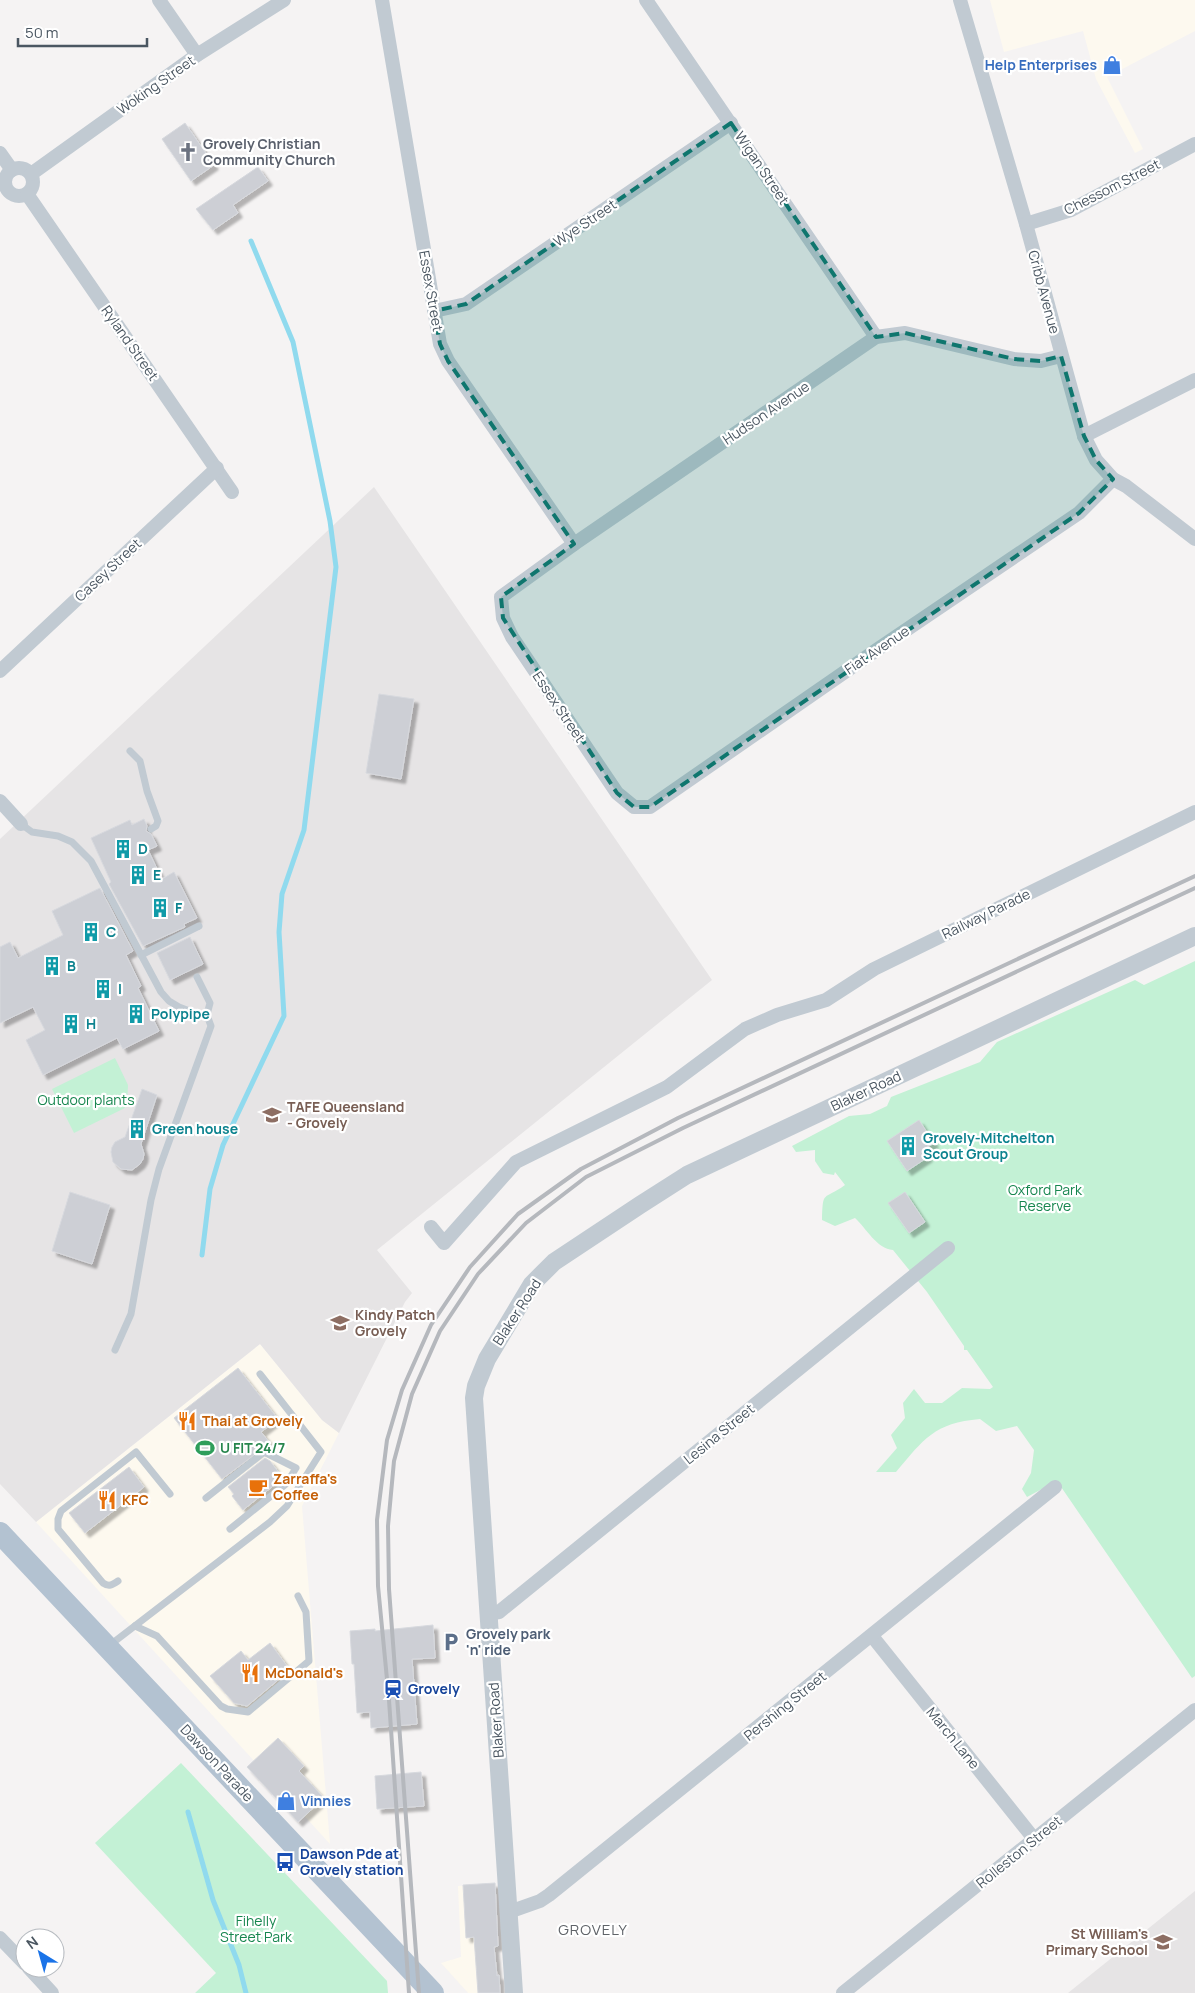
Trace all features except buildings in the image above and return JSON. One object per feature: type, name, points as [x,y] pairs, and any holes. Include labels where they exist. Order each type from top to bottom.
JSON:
[{"type":"main road","name":"Dawson Parade","points":[[0,1533],[433,1993]]},
{"type":"street","points":[[159,0],[197,55]]},
{"type":"street","name":"Woking Street","points":[[31,174],[197,55],[284,0]]},
{"type":"street","name":"Essex Street","points":[[382,0],[440,344],[448,361],[574,544]]},
{"type":"street","name":"Wigan Street","points":[[646,0],[876,337]]},
{"type":"street","name":"Cribb Avenue","points":[[960,0],[1026,224],[1084,436],[1096,460],[1113,478],[1195,539]]},
{"type":"street","name":"Wye Street","points":[[434,311],[466,304],[731,123]]},
{"type":"street","name":"Chessom Street","points":[[1026,224],[1071,210],[1195,144]]},
{"type":"street","points":[[0,153],[12,170]]},
{"type":"street","points":[[22,168],[31,174],[33,186],[28,194],[15,196],[4,193],[5,181],[12,170],[22,168]]},
{"type":"street","name":"Ryland Street","points":[[28,194],[232,492]]},
{"type":"street","name":"Hudson Avenue","points":[[501,597],[574,544],[876,337],[905,333],[1014,359],[1040,361],[1061,356]]},
{"type":"street","points":[[1084,436],[1195,380]]},
{"type":"street","name":"Casey Street","points":[[0,671],[216,468]]},
{"type":"street","name":"Fiat Avenue","points":[[634,807],[650,806],[1079,513],[1113,478]]},
{"type":"street","name":"Essex Street","points":[[501,597],[503,618],[512,638],[617,793],[634,807]]},
{"type":"street","points":[[0,801],[21,824]]},
{"type":"street","name":"Railway Parade","points":[[431,1227],[444,1243],[516,1162],[667,1087],[745,1029],[776,1016],[826,1000],[874,969],[1195,812]]},
{"type":"street","name":"Blaker Road","points":[[514,1993],[474,1398],[476,1386],[492,1351],[532,1284],[554,1262],[687,1175],[1195,936]]},
{"type":"street","name":"Lesina Street","points":[[488,1614],[499,1612],[948,1248]]},
{"type":"street","name":"Pershing Street","points":[[508,1912],[540,1901],[549,1895],[1055,1487]]},
{"type":"street","name":"March Lane","points":[[872,1636],[1035,1840]]},
{"type":"street","name":"Rolleston Street","points":[[843,1993],[1195,1710]]},
{"type":"street","points":[[0,1938],[15,1954]]},
{"type":"street","points":[[38,1978],[52,1993]]},
{"type":"lane","points":[[130,751],[140,761],[146,791],[158,821],[156,826],[150,829]]},
{"type":"lane","points":[[21,824],[32,832],[58,836],[72,842],[84,853],[91,862],[161,992],[169,1001],[206,1018],[212,1026],[159,1169],[151,1200],[131,1314],[115,1350]]},
{"type":"lane","points":[[141,956],[199,926]]},
{"type":"lane","points":[[197,977],[210,1004],[206,1018]]},
{"type":"lane","points":[[107,1647],[276,1517],[287,1506],[321,1452],[260,1374]]},
{"type":"lane","points":[[118,1581],[112,1586],[107,1586],[103,1583],[58,1529],[58,1519],[61,1512],[136,1452],[170,1494]]},
{"type":"lane","points":[[206,1498],[264,1452],[296,1468],[286,1484],[230,1529]]},
{"type":"lane","points":[[135,1626],[157,1636],[221,1706],[227,1709],[248,1712],[309,1661],[306,1612],[298,1596]]},
{"type":"highlighted area","points":[[731,123],[876,337],[905,333],[1014,359],[1041,361],[1061,356],[1084,436],[1096,460],[1113,479],[1079,513],[650,807],[634,807],[617,793],[503,618],[501,597],[574,544],[448,361],[440,344],[434,311],[466,304]]},
{"type":"shaded area","name":"Help Enterprises","points":[[990,0],[1195,0],[1195,31],[1107,77],[1143,149],[1135,153],[1096,79],[1083,31],[1004,52]]},
{"type":"shaded area","name":"TAFE Queensland - Grovely","points":[[374,487],[712,980],[377,1250],[412,1293],[405,1302],[339,1433],[322,1420],[260,1344],[36,1522],[0,1484],[0,839]]},
{"type":"shaded area","points":[[260,1344],[322,1420],[339,1433],[302,1506],[330,1844],[36,1522]]},
{"type":"shaded area","points":[[489,1884],[496,1993],[468,1993],[441,1963],[461,1957],[458,1886]]},
{"type":"shaded area","name":"St William's Primary School","points":[[1195,1891],[1195,1993],[1068,1993]]},
{"type":"green space","name":"Oxford Park Reserve","points":[[1195,961],[1195,1676],[1192,1678],[1057,1481],[1027,1497],[1022,1489],[1031,1473],[1034,1450],[1017,1426],[996,1431],[980,1419],[951,1424],[931,1435],[914,1450],[896,1472],[876,1472],[897,1448],[891,1435],[905,1418],[903,1403],[914,1389],[925,1403],[942,1403],[962,1388],[990,1389],[993,1387],[967,1350],[964,1350],[964,1346],[927,1292],[893,1250],[887,1249],[877,1242],[855,1218],[835,1226],[822,1220],[824,1200],[845,1185],[835,1172],[834,1175],[823,1173],[815,1161],[815,1150],[796,1152],[792,1146],[849,1116],[870,1114],[887,1106],[891,1097],[980,1062],[997,1042],[1135,980],[1144,985]]},
{"type":"green space","name":"Outdoor plants","points":[[115,1058],[128,1085],[127,1107],[74,1133],[52,1089]]},
{"type":"green space","name":"Fihelly Street Park","points":[[181,1763],[387,1981],[388,1993],[195,1993],[216,1973],[95,1843]]},
{"type":"waterway","points":[[202,1255],[210,1189],[223,1145],[284,1016],[279,932],[282,894],[304,830],[336,567],[330,521],[293,342],[251,241]]},
{"type":"waterway","points":[[188,1812],[213,1900],[239,1965],[246,1993]]},
{"type":"railway","points":[[409,1993],[389,1700],[378,1586],[377,1520],[387,1440],[402,1390],[431,1325],[470,1267],[518,1214],[581,1169],[678,1118],[1195,876]]},
{"type":"railway","points":[[419,1993],[389,1589],[388,1526],[394,1461],[412,1394],[440,1331],[478,1274],[526,1223],[586,1177],[683,1128],[1195,888]]},
{"type":"place","name":"Help Enterprises","points":[[1112,65]]},
{"type":"place","name":"Grovely Christian Community Church","points":[[188,152]]},
{"type":"place","name":"D","points":[[123,849]]},
{"type":"place","name":"E","points":[[138,875]]},
{"type":"place","name":"F","points":[[160,908]]},
{"type":"place","name":"C","points":[[91,932]]},
{"type":"place","name":"B","points":[[52,966]]},
{"type":"place","name":"I","points":[[103,989]]},
{"type":"place","name":"Polypipe","points":[[136,1014]]},
{"type":"place","name":"H","points":[[71,1024]]},
{"type":"place","name":"TAFE Queensland - Grovely","points":[[272,1115]]},
{"type":"place","name":"Green house","points":[[137,1129]]},
{"type":"place","name":"Grovely-Mitchelton Scout Group","points":[[908,1146]]},
{"type":"place","name":"Kindy Patch Grovely","points":[[340,1323]]},
{"type":"place","name":"Thai at Grovely","points":[[187,1421]]},
{"type":"place","name":"U FIT 24/7","points":[[205,1448]]},
{"type":"place","name":"Zarraffa's Coffee","points":[[258,1487]]},
{"type":"place","name":"KFC","points":[[107,1500]]},
{"type":"place","name":"Grovely park 'n' ride","points":[[451,1642]]},
{"type":"place","name":"McDonald's","points":[[250,1673]]},
{"type":"place","name":"Grovely","points":[[393,1689]]},
{"type":"place","name":"Vinnies","points":[[286,1801]]},
{"type":"place","name":"Dawson Pde at Grovely station","points":[[285,1862]]},
{"type":"place","name":"St William's Primary School","points":[[1163,1942]]},
{"type":"district","name":"GROVELY","points":[[593,1930]]}]
